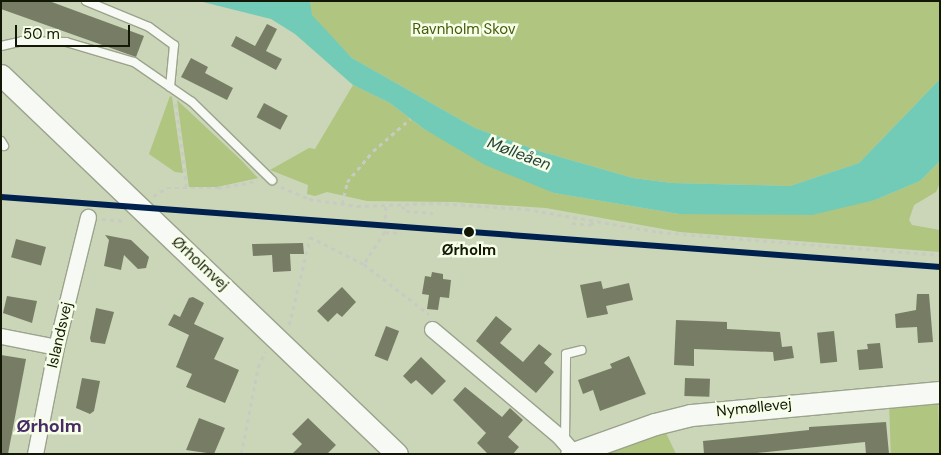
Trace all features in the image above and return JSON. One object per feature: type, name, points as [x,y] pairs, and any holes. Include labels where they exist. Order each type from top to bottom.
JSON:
[{"type":"street","name":"Ørholmvej","points":[[1,75],[132,199],[151,205],[397,454]]},
{"type":"street","name":"Islandsvej","points":[[35,454],[56,347],[88,217]]},
{"type":"street","points":[[432,328],[570,450]]},
{"type":"street","points":[[1,336],[56,347]]},
{"type":"street","name":"Nymøllevej","points":[[570,450],[691,415],[940,392]]},
{"type":"lane","points":[[86,1],[149,27],[174,45],[170,87]]},
{"type":"lane","points":[[1,46],[22,41],[66,42],[134,62],[192,102],[272,180]]},
{"type":"lane","points":[[570,450],[566,354],[582,350]]},
{"type":"path","points":[[170,87],[175,98],[188,189]]},
{"type":"path","points":[[342,204],[347,182],[373,151],[410,119]]},
{"type":"path","points":[[151,205],[167,188],[188,189],[272,180],[286,191],[309,199],[342,204],[386,207],[437,203],[526,208],[691,235],[940,255]]},
{"type":"path","points":[[401,205],[406,210],[433,212]]},
{"type":"path","points":[[386,207],[385,232],[364,264],[436,320],[432,328]]},
{"type":"path","points":[[88,217],[126,221]]},
{"type":"path","points":[[572,223],[590,225],[597,219]]},
{"type":"path","points":[[385,232],[402,234]]},
{"type":"green space","name":"Ravnholm Skov","points":[[310,1],[940,1],[940,79],[859,163],[790,186],[672,183],[633,178],[539,151],[475,128],[352,58],[311,15]]},
{"type":"green space","points":[[353,85],[390,103],[424,129],[554,193],[679,214],[735,214],[875,200],[920,181],[940,161],[940,183],[936,192],[914,205],[909,220],[912,225],[940,230],[940,252],[680,232],[546,208],[455,202],[367,201],[327,192],[315,196],[307,194],[308,185],[270,170],[309,148],[315,149]]},
{"type":"green space","points":[[170,96],[172,97],[183,173],[175,172],[149,154]]},
{"type":"green space","points":[[177,100],[258,178],[217,187],[189,187]]},
{"type":"green space","points":[[938,401],[940,454],[891,454],[889,403]]},
{"type":"green space","points":[[665,431],[676,454],[603,454]]},
{"type":"water","name":"Mølleåen","points":[[199,1],[310,1],[312,15],[352,58],[475,128],[539,151],[633,178],[672,183],[790,186],[859,163],[940,79],[940,161],[920,181],[875,200],[812,215],[679,214],[554,193],[485,165],[424,129],[390,103],[353,85],[295,34],[271,19]]},
{"type":"building","points":[[1,1],[49,1],[144,36],[136,57],[1,9]]},
{"type":"building","points":[[267,24],[277,29],[266,51],[282,59],[276,70],[231,46],[236,36],[255,46]]},
{"type":"building","points":[[191,58],[208,67],[205,73],[233,88],[227,100],[181,77]]},
{"type":"building","points":[[264,103],[288,116],[280,130],[256,117]]},
{"type":"building","points":[[105,235],[131,240],[149,257],[146,268],[138,269],[124,255],[121,270],[104,266],[109,240]]},
{"type":"building","points":[[16,239],[46,247],[41,265],[11,257]]},
{"type":"building","points":[[303,243],[304,254],[290,254],[291,271],[273,272],[272,255],[253,256],[252,244]]},
{"type":"building","points":[[432,272],[443,274],[443,279],[451,280],[449,298],[440,297],[438,310],[427,309],[429,295],[422,294],[425,276],[431,277]]},
{"type":"building","points":[[601,281],[603,289],[629,283],[633,300],[606,306],[608,314],[587,318],[580,285]]},
{"type":"building","points":[[342,287],[356,302],[342,317],[337,313],[328,322],[317,311]]},
{"type":"building","points":[[917,294],[929,294],[933,342],[918,343],[917,327],[896,328],[895,314],[916,310]]},
{"type":"building","points":[[7,296],[37,301],[32,323],[3,313]]},
{"type":"building","points":[[193,297],[204,303],[194,324],[224,338],[214,359],[239,370],[225,403],[186,387],[192,374],[176,367],[189,335],[168,325],[174,314],[180,317],[189,298]]},
{"type":"building","points":[[96,308],[114,312],[105,344],[91,342],[90,338]]},
{"type":"building","points":[[496,316],[512,329],[500,343],[523,362],[539,344],[552,354],[544,363],[554,372],[536,393],[476,341]]},
{"type":"building","points":[[676,320],[727,322],[727,329],[780,332],[782,347],[792,346],[794,358],[774,361],[773,352],[694,349],[694,366],[674,365]]},
{"type":"building","points":[[386,326],[399,331],[388,361],[375,356]]},
{"type":"building","points":[[834,331],[837,362],[820,364],[817,333]]},
{"type":"building","points":[[880,343],[883,368],[859,370],[857,350],[868,349],[867,344]]},
{"type":"building","points":[[1,355],[26,359],[8,454],[1,454]]},
{"type":"building","points":[[629,356],[646,394],[600,411],[593,390],[583,394],[578,380],[612,368],[610,364]]},
{"type":"building","points":[[421,357],[446,381],[432,395],[416,380],[411,384],[403,376]]},
{"type":"building","points":[[82,378],[100,381],[94,411],[90,414],[76,408]]},
{"type":"building","points":[[685,378],[710,379],[709,397],[684,396]]},
{"type":"building","points":[[465,387],[502,417],[510,408],[523,420],[508,437],[519,447],[513,454],[488,454],[477,443],[486,433],[453,400]]},
{"type":"building","points":[[199,418],[225,428],[214,454],[186,450]]},
{"type":"building","points":[[308,418],[336,445],[327,454],[292,454],[302,444],[292,434]]},
{"type":"building","points":[[886,422],[889,454],[866,454],[865,442],[747,454],[704,454],[703,441],[809,430],[809,427]]},
{"type":"transit line","points":[[1,197],[940,267]]},
{"type":"place","name":"Ørholm","points":[[469,232]]},
{"type":"district","name":"Ørholm","points":[[49,426]]}]
